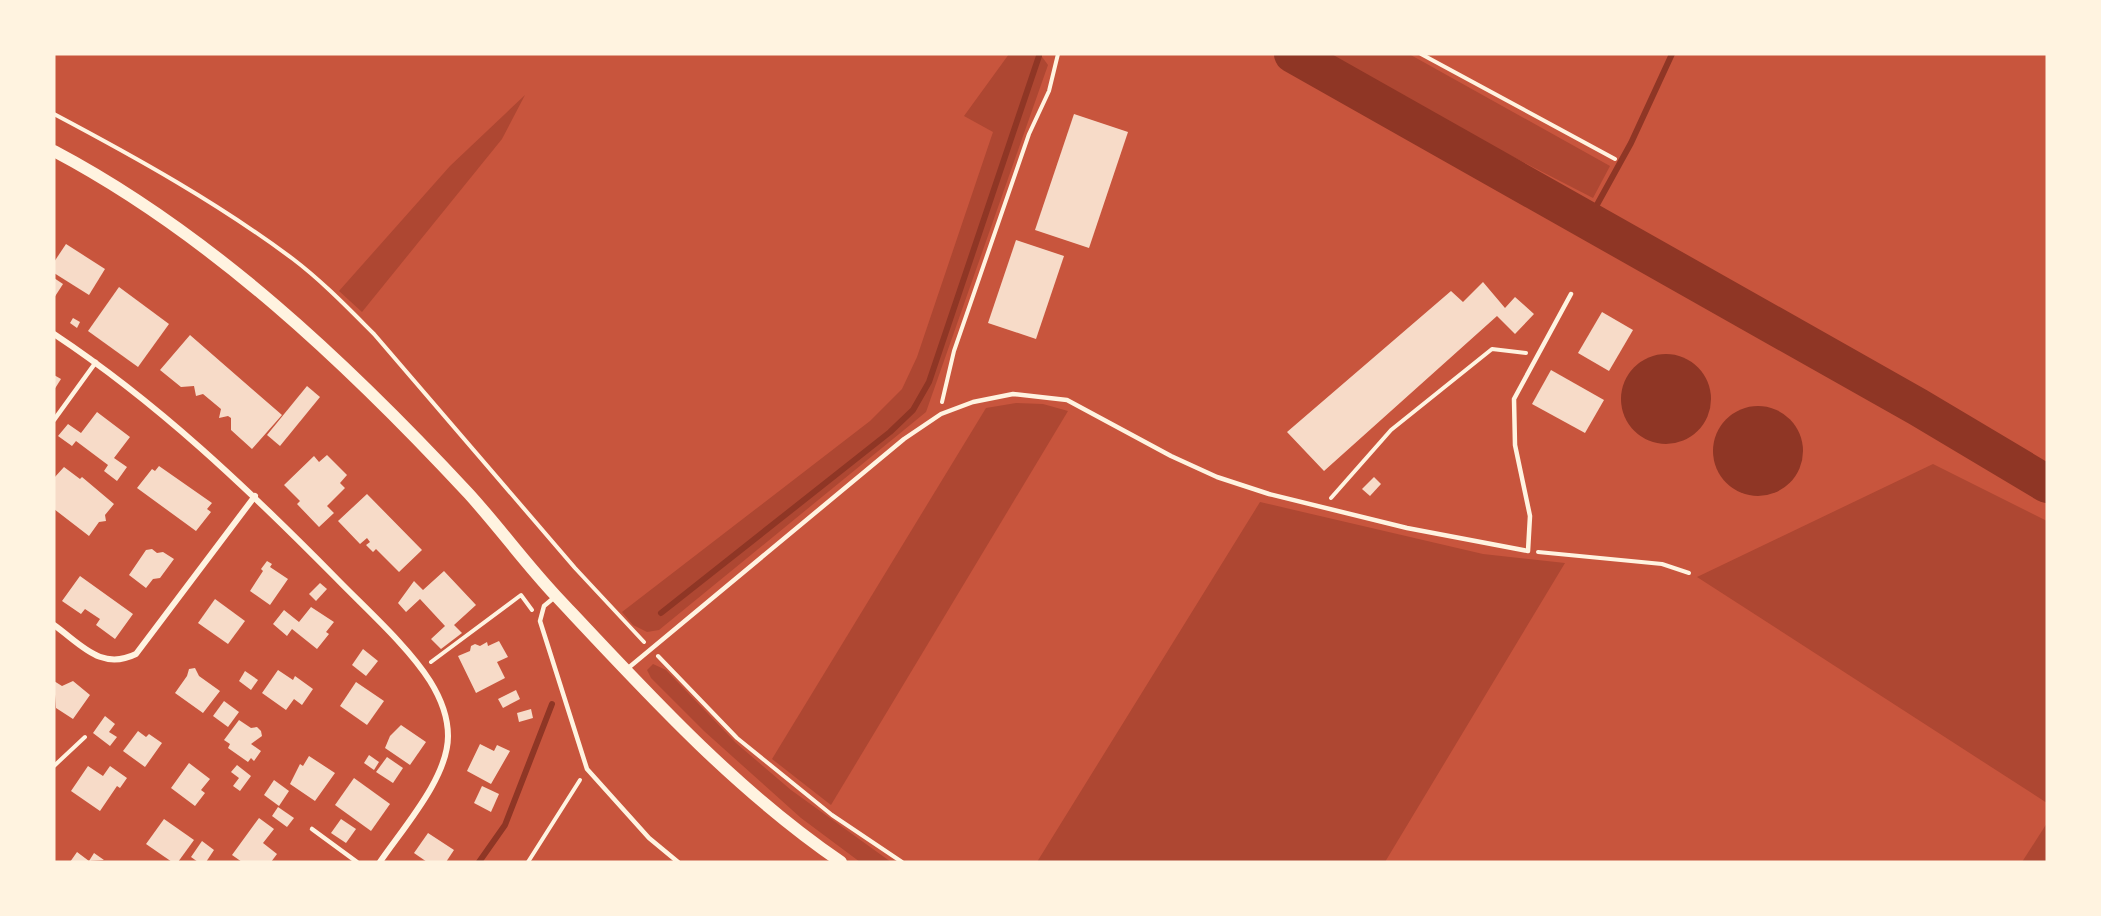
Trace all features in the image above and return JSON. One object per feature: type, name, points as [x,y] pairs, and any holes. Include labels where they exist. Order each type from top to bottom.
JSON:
[{"type":"main road","points":[[54,150],[141,203],[265,298],[318,344],[469,495],[556,596],[625,671],[754,795],[841,862]]},
{"type":"street","points":[[54,334],[96,362],[168,418],[255,496],[378,621],[421,670],[438,696],[446,718],[448,737],[444,759],[436,780],[380,862]]},
{"type":"street","points":[[54,625],[103,660],[123,660],[136,654],[255,496]]},
{"type":"lane","points":[[625,671],[878,459],[941,414],[974,402],[1013,394],[1067,400],[1155,448],[1217,477],[1269,494],[1407,528],[1528,551],[1530,516],[1515,445],[1514,399],[1571,294]]},
{"type":"lane","points":[[54,420],[96,362]]},
{"type":"lane","points":[[556,596],[544,606],[540,621],[587,769],[649,838],[678,862]]},
{"type":"lane","points":[[312,829],[357,862]]},
{"type":"path","points":[[941,414],[942,393],[954,351],[1029,134],[1049,91],[1058,54]]},
{"type":"path","points":[[1421,54],[1615,159]]},
{"type":"path","points":[[54,114],[203,196],[294,260],[340,300],[382,342],[574,568],[737,738],[832,815],[902,862]]},
{"type":"path","points":[[1324,507],[1391,430],[1492,349],[1538,355]]},
{"type":"path","points":[[1528,551],[1662,564],[1689,573]]},
{"type":"path","points":[[421,670],[521,595],[540,621]]},
{"type":"path","points":[[54,766],[85,737]]},
{"type":"path","points":[[528,862],[587,769]]},
{"type":"shaded area","points":[[1009,54],[1040,54],[1048,65],[926,412],[659,630],[647,632],[633,625],[622,612],[870,421],[902,389],[917,357],[993,132],[964,116]]},
{"type":"shaded area","points":[[1324,54],[1409,54],[1610,166],[1593,198],[1461,130]]},
{"type":"shaded area","points":[[525,95],[502,139],[362,312],[339,291],[450,166]]},
{"type":"shaded area","points":[[1666,354],[1683,358],[1698,367],[1707,382],[1711,399],[1707,416],[1698,431],[1683,440],[1666,444],[1649,440],[1634,431],[1625,416],[1621,399],[1625,382],[1634,367],[1649,358]]},
{"type":"shaded area","points":[[1016,403],[1043,404],[1068,411],[831,805],[772,759],[986,408]]},
{"type":"shaded area","points":[[1758,406],[1775,410],[1790,419],[1799,434],[1803,451],[1799,468],[1790,483],[1775,492],[1758,496],[1741,492],[1726,483],[1717,468],[1713,451],[1717,434],[1726,419],[1741,410]]},
{"type":"shaded area","points":[[1933,464],[2047,521],[2047,803],[1697,577]]},
{"type":"shaded area","points":[[1260,502],[1483,554],[1565,563],[1385,862],[1037,862]]},
{"type":"shaded area","points":[[653,664],[666,670],[736,743],[791,790],[891,862],[860,862],[801,818],[704,731],[651,678],[647,670]]},
{"type":"shaded area","points":[[2047,823],[2047,862],[2022,862]]},
{"type":"building","points":[[1074,114],[1128,132],[1089,248],[1035,230]]},
{"type":"building","points":[[1016,240],[1064,256],[1036,339],[988,323]]},
{"type":"building","points":[[66,244],[105,269],[89,295],[54,273],[54,262]]},
{"type":"building","points":[[54,278],[63,284],[54,298]]},
{"type":"building","points":[[1483,282],[1505,308],[1515,297],[1534,314],[1515,334],[1497,316],[1324,471],[1287,432],[1451,291],[1463,302]]},
{"type":"building","points":[[119,287],[169,324],[138,367],[88,331]]},
{"type":"building","points":[[1602,312],[1633,330],[1609,371],[1578,353]]},
{"type":"building","points":[[73,318],[80,322],[77,328],[70,323]]},
{"type":"building","points":[[190,335],[282,415],[252,449],[231,430],[231,418],[228,416],[219,418],[221,409],[203,394],[196,396],[194,386],[181,387],[160,370]]},
{"type":"building","points":[[1551,370],[1604,400],[1585,433],[1532,404]]},
{"type":"building","points":[[54,375],[61,379],[54,390]]},
{"type":"building","points":[[307,386],[320,397],[280,446],[267,435]]},
{"type":"building","points":[[97,412],[130,437],[114,458],[127,467],[117,481],[104,471],[108,465],[76,441],[72,446],[58,436],[68,424],[81,433]]},
{"type":"building","points":[[327,455],[347,475],[340,483],[345,488],[327,506],[334,513],[319,527],[297,504],[300,501],[284,485],[314,456],[319,462]]},
{"type":"building","points":[[159,466],[212,503],[207,509],[211,512],[196,531],[137,488],[152,469],[155,471]]},
{"type":"building","points":[[64,467],[80,479],[82,477],[114,504],[105,515],[106,521],[99,522],[89,536],[54,509],[54,478]]},
{"type":"building","points":[[1374,477],[1381,484],[1370,496],[1362,489]]},
{"type":"building","points":[[367,494],[422,550],[399,572],[376,549],[373,552],[366,545],[370,542],[367,538],[360,544],[338,521]]},
{"type":"building","points":[[152,549],[157,553],[163,552],[174,559],[160,578],[153,579],[146,588],[129,575],[146,550]]},
{"type":"building","points":[[267,561],[272,564],[270,567],[288,579],[270,605],[250,591]]},
{"type":"building","points":[[444,571],[476,605],[454,625],[462,633],[441,649],[431,639],[445,626],[420,599],[406,612],[398,603],[414,581],[423,590]]},
{"type":"building","points":[[80,576],[133,614],[115,639],[96,625],[100,619],[85,609],[81,614],[62,601]]},
{"type":"building","points":[[320,583],[327,589],[316,601],[309,594]]},
{"type":"building","points":[[215,599],[245,621],[228,644],[198,623]]},
{"type":"building","points":[[311,607],[334,622],[326,632],[329,634],[317,649],[292,629],[287,636],[273,624],[284,610],[299,622]]},
{"type":"building","points":[[499,641],[508,657],[497,662],[505,678],[476,693],[458,656],[470,651],[471,646],[475,644],[480,646],[487,642],[488,646]]},
{"type":"building","points":[[363,649],[378,661],[366,676],[352,665]]},
{"type":"building","points":[[195,668],[199,676],[220,691],[203,713],[175,693],[189,669]]},
{"type":"building","points":[[278,670],[293,680],[295,676],[313,689],[302,705],[294,699],[286,710],[262,693]]},
{"type":"building","points":[[245,671],[258,680],[251,690],[239,681]]},
{"type":"building","points":[[54,681],[62,686],[73,681],[90,695],[73,719],[56,708]]},
{"type":"building","points":[[356,682],[384,701],[367,725],[340,706]]},
{"type":"building","points":[[516,690],[520,699],[503,708],[498,699]]},
{"type":"building","points":[[224,701],[239,712],[228,727],[213,716]]},
{"type":"building","points":[[531,709],[533,718],[519,722],[517,713]]},
{"type":"building","points":[[105,716],[115,724],[109,732],[117,737],[110,746],[93,733]]},
{"type":"building","points":[[239,720],[261,731],[262,736],[251,744],[261,751],[254,761],[251,758],[248,762],[228,748],[230,744],[224,740]]},
{"type":"building","points":[[401,725],[426,742],[410,765],[385,748],[390,736]]},
{"type":"building","points":[[138,731],[146,737],[149,734],[162,743],[145,767],[123,751]]},
{"type":"building","points":[[480,744],[494,751],[497,745],[510,751],[491,784],[467,771]]},
{"type":"building","points":[[369,755],[379,762],[374,770],[364,763]]},
{"type":"building","points":[[309,756],[335,773],[315,801],[290,784],[300,764],[303,766]]},
{"type":"building","points":[[387,757],[403,768],[393,783],[376,772]]},
{"type":"building","points":[[189,763],[210,779],[201,790],[205,793],[195,806],[171,788]]},
{"type":"building","points":[[237,765],[251,776],[240,791],[233,786],[239,778],[231,772]]},
{"type":"building","points":[[88,766],[103,776],[110,766],[127,778],[120,788],[117,786],[100,811],[71,791]]},
{"type":"building","points":[[354,778],[390,804],[371,831],[335,805]]},
{"type":"building","points":[[274,780],[289,791],[279,806],[264,795]]},
{"type":"building","points":[[482,786],[499,794],[491,812],[474,803]]},
{"type":"building","points":[[278,807],[294,818],[287,827],[272,816]]},
{"type":"building","points":[[259,818],[274,829],[263,843],[277,854],[271,862],[242,862],[232,855]]},
{"type":"building","points":[[164,819],[194,840],[178,862],[172,862],[146,844]]},
{"type":"building","points":[[341,819],[356,829],[346,843],[331,833]]},
{"type":"building","points":[[428,833],[454,850],[446,862],[427,862],[414,853]]},
{"type":"building","points":[[202,841],[214,850],[206,862],[198,862],[191,857]]},
{"type":"building","points":[[77,852],[89,861],[70,862]]},
{"type":"building","points":[[94,853],[104,860],[89,861]]},
{"type":"waterway","points":[[1293,54],[1918,407],[2047,484]]},
{"type":"waterway","points":[[1588,221],[1631,143],[1672,54]]},
{"type":"waterway","points":[[661,613],[890,432],[913,410],[929,382],[1039,56]]},
{"type":"waterway","points":[[479,862],[505,825],[552,704]]}]
